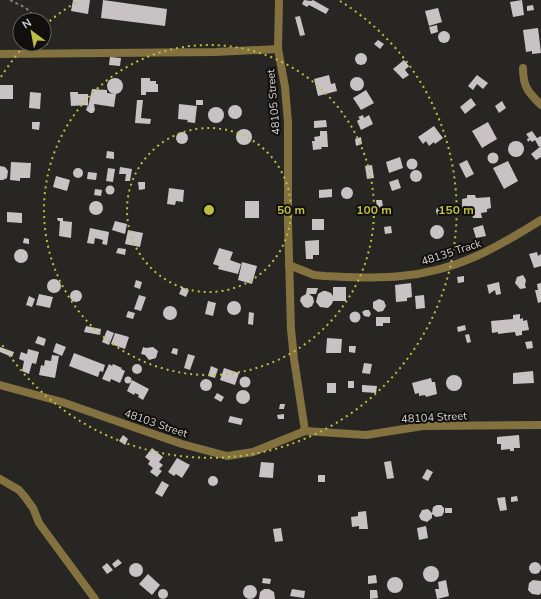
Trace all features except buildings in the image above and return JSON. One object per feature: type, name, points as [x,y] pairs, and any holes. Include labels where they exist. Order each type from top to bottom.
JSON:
[{"type":"street","name":"48105 Street","points":[[279,0],[278,49],[285,87],[288,122],[288,222],[291,330],[305,431]]},
{"type":"street","points":[[0,54],[216,52],[278,49]]},
{"type":"street","points":[[523,68],[523,80],[527,91],[541,105]]},
{"type":"street","name":"48135 Track","points":[[289,265],[314,275],[400,277],[427,272],[462,262],[482,254],[505,243],[541,220]]},
{"type":"street","name":"48103 Street","points":[[0,385],[62,402],[182,444],[227,456],[253,452],[305,431]]},
{"type":"street","name":"48104 Street","points":[[305,431],[366,435],[423,426],[541,425]]},
{"type":"street","points":[[0,479],[19,490],[25,497],[39,523],[95,599]]},
{"type":"path","points":[[10,0],[26,8],[30,12]]}]
